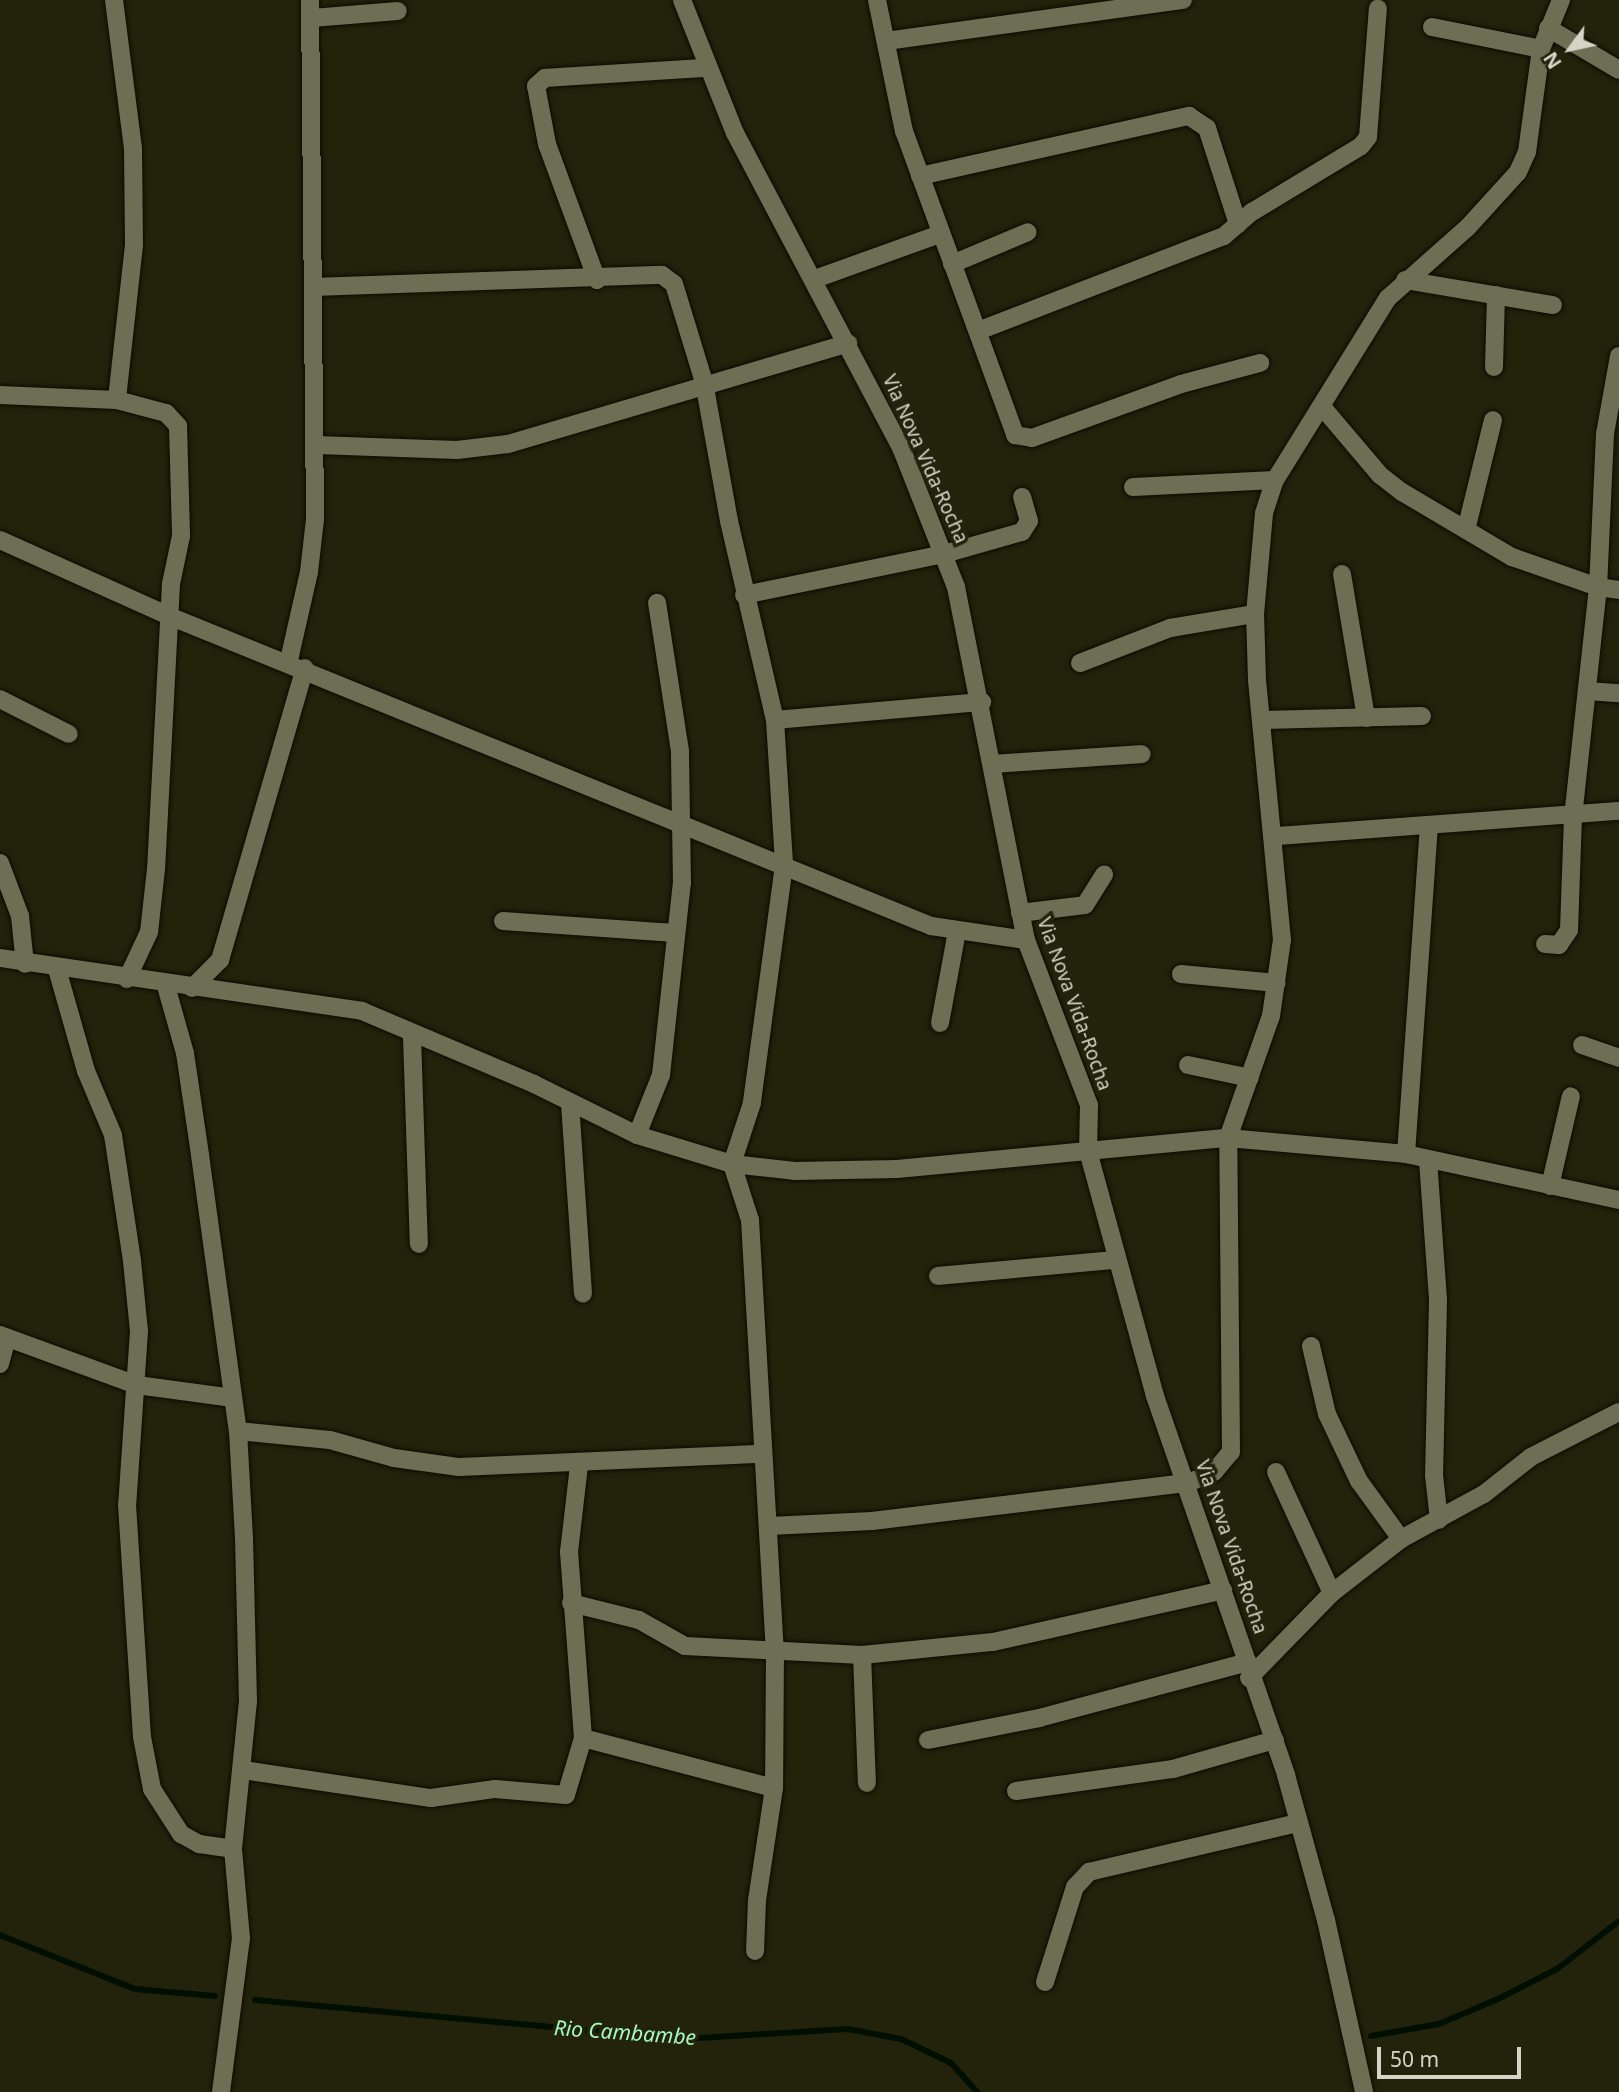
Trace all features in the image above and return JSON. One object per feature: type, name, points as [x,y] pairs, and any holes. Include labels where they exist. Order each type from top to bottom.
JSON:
[{"type":"street","points":[[114,0],[133,149],[134,245],[117,400]]},
{"type":"street","name":"Via Nova Vida-Rocha","points":[[682,0],[706,68],[773,210],[815,279],[902,450],[944,554],[982,702],[1026,940],[1089,1105],[1088,1150],[1114,1260],[1154,1396],[1188,1483],[1248,1670],[1275,1740],[1346,2004],[1362,2070],[1364,2092]]},
{"type":"street","points":[[877,0],[901,118],[940,234],[978,331],[1006,419],[1015,435],[1032,438],[1181,384],[1260,363]]},
{"type":"street","points":[[886,41],[1183,0]]},
{"type":"street","points":[[770,1526],[872,1521],[1188,1483],[1225,1462],[1233,1435],[1228,1138],[1250,1078],[1277,984],[1282,940],[1276,836],[1262,720],[1255,614],[1264,513],[1275,480],[1324,409],[1405,279],[1468,227],[1518,172],[1527,152],[1541,50],[1561,0]]},
{"type":"street","points":[[978,331],[1224,236],[1238,224],[1342,160],[1368,137],[1378,8]]},
{"type":"street","points":[[192,988],[220,960],[297,664],[309,572],[317,445],[311,9],[398,11]]},
{"type":"street","points":[[1432,27],[1541,50]]},
{"type":"street","points":[[1548,28],[1619,70]]},
{"type":"street","points":[[597,280],[547,144],[536,86],[545,78],[706,68]]},
{"type":"street","points":[[920,176],[1189,116],[1207,128],[1238,224]]},
{"type":"street","points":[[952,264],[1028,232]]},
{"type":"street","points":[[815,279],[940,234]]},
{"type":"street","points":[[313,287],[670,277],[704,382],[744,595],[775,720],[784,865],[752,1103],[732,1164],[750,1220],[762,1454],[770,1526],[775,1653],[774,1787],[757,1900],[755,1951]]},
{"type":"street","points":[[1405,279],[1553,305]]},
{"type":"street","points":[[1494,368],[1496,295]]},
{"type":"street","points":[[317,445],[457,450],[508,444],[704,382],[848,343]]},
{"type":"street","points":[[1545,944],[1559,945],[1569,930],[1573,816],[1598,587],[1605,434],[1619,356]]},
{"type":"street","points":[[0,395],[117,400],[166,413],[178,426],[181,536],[169,616],[149,932],[127,979]]},
{"type":"street","points":[[1324,409],[1380,475],[1466,530],[1530,565],[1598,587],[1619,590]]},
{"type":"street","points":[[1466,530],[1493,420]]},
{"type":"street","points":[[1133,487],[1275,480]]},
{"type":"street","points":[[744,595],[944,554],[1022,531],[1029,521],[1022,497]]},
{"type":"street","points":[[0,540],[169,616],[297,664],[684,821],[931,926],[1026,940]]},
{"type":"street","points":[[1342,574],[1366,718]]},
{"type":"street","points":[[637,1135],[661,1075],[676,933],[684,821],[680,751],[657,603]]},
{"type":"street","points":[[1080,663],[1170,628],[1255,614]]},
{"type":"street","points":[[1587,691],[1619,692]]},
{"type":"street","points":[[0,699],[69,734]]},
{"type":"street","points":[[775,720],[982,702]]},
{"type":"street","points":[[1262,720],[1422,716]]},
{"type":"street","points":[[993,764],[1142,754]]},
{"type":"street","points":[[1276,836],[1429,827],[1619,811]]},
{"type":"street","points":[[1406,1154],[1429,827]]},
{"type":"street","points":[[0,863],[20,916],[25,964]]},
{"type":"street","points":[[1020,914],[1085,905],[1104,875]]},
{"type":"street","points":[[503,921],[676,933]]},
{"type":"street","points":[[940,1023],[957,931]]},
{"type":"street","points":[[0,958],[166,986],[362,1011],[412,1037],[570,1103],[637,1135],[732,1164],[795,1171],[897,1169],[1228,1138],[1406,1154],[1619,1200]]},
{"type":"street","points":[[57,969],[86,1071],[113,1135],[139,1331],[127,1505],[142,1737],[152,1789],[181,1834],[199,1844],[233,1849]]},
{"type":"street","points":[[1181,974],[1277,984]]},
{"type":"street","points":[[166,986],[185,1053],[238,1431],[248,1701],[233,1849],[240,1963],[221,2092]]},
{"type":"street","points":[[412,1037],[419,1244]]},
{"type":"street","points":[[1582,1045],[1619,1058]]},
{"type":"street","points":[[1188,1065],[1250,1078]]},
{"type":"street","points":[[1550,1186],[1571,1096]]},
{"type":"street","points":[[570,1103],[583,1294]]},
{"type":"street","points":[[1428,1160],[1438,1301],[1434,1475],[1439,1520]]},
{"type":"street","points":[[938,1276],[1114,1260]]},
{"type":"street","points":[[0,1364],[4,1337],[137,1385],[233,1398]]},
{"type":"street","points":[[1311,1346],[1327,1414],[1359,1481],[1401,1539]]},
{"type":"street","points":[[928,1740],[1039,1718],[1248,1670],[1332,1593],[1401,1539],[1485,1494],[1531,1457],[1619,1412]]},
{"type":"street","points":[[238,1431],[330,1440],[394,1458],[459,1467],[579,1465],[762,1454]]},
{"type":"street","points":[[243,1769],[431,1798],[495,1789],[566,1795],[583,1738],[569,1552],[579,1465]]},
{"type":"street","points":[[1276,1472],[1332,1593]]},
{"type":"street","points":[[571,1603],[639,1620],[685,1646],[775,1653],[862,1655],[993,1642],[1223,1590]]},
{"type":"street","points":[[862,1655],[867,1783]]},
{"type":"street","points":[[583,1738],[774,1787]]},
{"type":"street","points":[[1016,1791],[1173,1769],[1275,1740]]},
{"type":"street","points":[[1045,1982],[1075,1887],[1089,1872],[1298,1824]]},
{"type":"waterway","name":"Rio Cambambe","points":[[1371,2036],[1439,2024],[1498,1999],[1557,1969],[1619,1921]]},
{"type":"waterway","name":"Rio Cambambe","points":[[0,1935],[135,1989],[215,1996]]},
{"type":"waterway","name":"Rio Cambambe","points":[[255,2000],[683,2039],[848,2029],[901,2039],[951,2063],[977,2092]]}]
